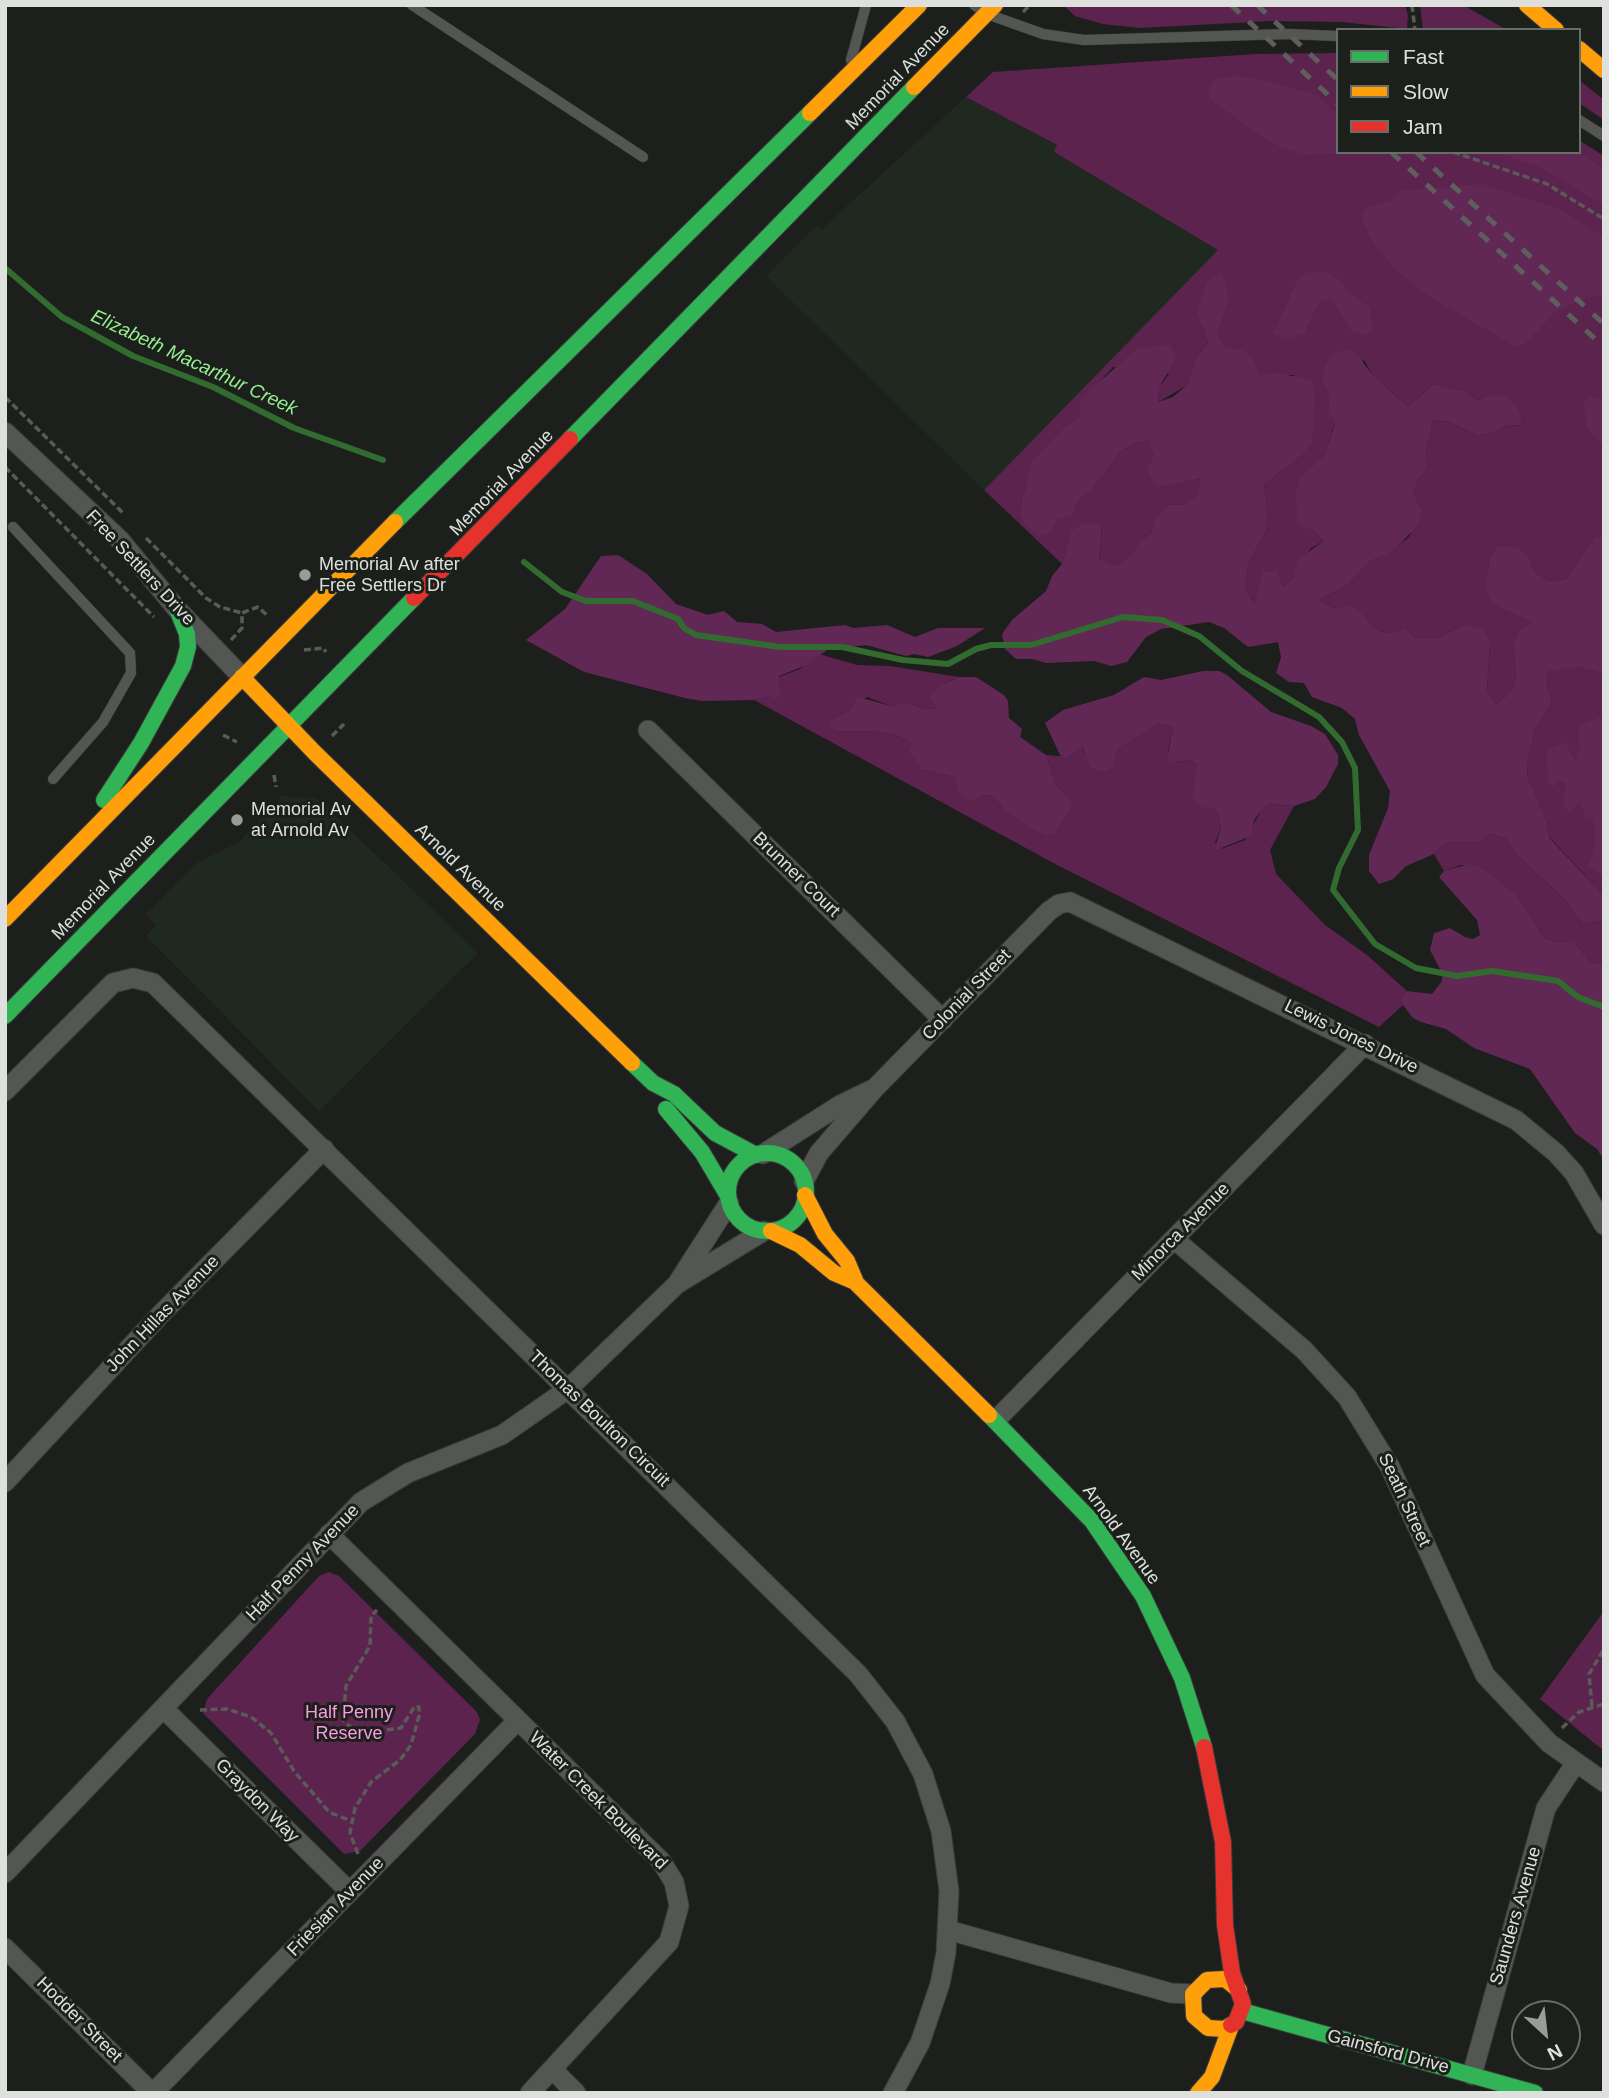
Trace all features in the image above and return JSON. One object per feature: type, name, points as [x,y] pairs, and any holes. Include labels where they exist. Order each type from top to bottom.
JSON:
[{"type":"main road","name":"Memorial Avenue","points":[[5,919],[377,539],[919,5]]},
{"type":"main road","points":[[1527,5],[1554,28]]},
{"type":"main road","name":"Memorial Avenue","points":[[5,1016],[985,8]]},
{"type":"main road","points":[[1581,51],[1604,70]]},
{"type":"main road","points":[[90,832],[105,796],[141,743],[183,666],[188,647],[187,634],[177,609]]},
{"type":"main road","name":"Arnold Avenue","points":[[242,677],[653,1083],[674,1094],[715,1133],[759,1155]]},
{"type":"main road","name":"Arnold Avenue","points":[[653,1083],[662,1105],[702,1152],[729,1200]]},
{"type":"main road","points":[[759,1155],[788,1160],[805,1188],[795,1219],[767,1231],[745,1225],[729,1200],[729,1183],[734,1171],[744,1161],[759,1155]]},
{"type":"main road","name":"Arnold Avenue","points":[[805,1188],[825,1234],[847,1261],[855,1282]]},
{"type":"main road","name":"Arnold Avenue","points":[[767,1231],[800,1245],[834,1273],[855,1282],[996,1420],[1092,1521],[1143,1596],[1182,1678],[1208,1759],[1223,1842],[1225,1925],[1232,1973],[1239,1990]]},
{"type":"main road","name":"Arnold Avenue","points":[[1200,1987],[1213,1962],[1215,1944],[1225,1925]]},
{"type":"main road","points":[[1198,2092],[1212,2077],[1231,2026],[1242,2011],[1239,1990],[1225,1979],[1200,1987],[1192,2008],[1201,2043]]},
{"type":"main road","name":"Gainsford Drive","points":[[1242,2011],[1535,2093]]},
{"type":"main road","points":[[1197,2020],[1212,2029],[1231,2026]]},
{"type":"main road","points":[[1198,2092],[1200,2061]]},
{"type":"street","name":"Free Settlers Drive","points":[[5,432],[120,540],[177,609],[242,677]]},
{"type":"street","name":"Brunner Court","points":[[648,730],[943,1020]]},
{"type":"street","name":"Lewis Jones Drive","points":[[1059,904],[1078,903],[1494,1107],[1537,1135],[1574,1173],[1604,1225]]},
{"type":"street","name":"Colonial Street","points":[[805,1188],[819,1153],[875,1088],[1059,904]]},
{"type":"street","name":"Thomas Boulton Circuit","points":[[5,1091],[105,990],[123,979],[143,979],[162,989],[858,1674],[895,1721],[923,1774],[941,1831],[949,1891],[948,1930],[942,1973],[932,2014],[893,2093]]},
{"type":"street","name":"Minorca Avenue","points":[[996,1420],[1366,1044]]},
{"type":"street","name":"Colonial Street","points":[[759,1155],[840,1105],[875,1088]]},
{"type":"street","name":"John Hillas Avenue","points":[[5,1482],[160,1315],[324,1149]]},
{"type":"street","name":"Half Penny Avenue","points":[[677,1284],[729,1200]]},
{"type":"street","name":"Half Penny Avenue","points":[[5,1873],[165,1710],[360,1502],[388,1483],[502,1435],[568,1389],[677,1284],[767,1231]]},
{"type":"street","name":"Seath Street","points":[[1174,1238],[1304,1350],[1347,1397],[1390,1466],[1485,1675],[1526,1721],[1575,1764],[1604,1782]]},
{"type":"street","name":"Water Creek Boulevard","points":[[328,1534],[662,1861],[678,1894],[678,1919],[669,1942],[530,2093]]},
{"type":"street","name":"Graydon Way","points":[[165,1710],[350,1892]]},
{"type":"street","name":"Friesian Avenue","points":[[153,2093],[518,1720]]},
{"type":"street","name":"Saunders Avenue","points":[[1472,2075],[1546,1808],[1575,1764]]},
{"type":"street","points":[[948,1930],[1171,1993],[1200,1987]]},
{"type":"street","name":"Hodder Street","points":[[5,1948],[153,2093]]},
{"type":"street","points":[[552,2069],[576,2093]]},
{"type":"lane","points":[[412,5],[643,157]]},
{"type":"lane","points":[[847,78],[866,5]]},
{"type":"lane","points":[[985,8],[1043,34],[1084,40],[1288,34],[1336,36]]},
{"type":"lane","points":[[1581,121],[1604,136]]},
{"type":"lane","points":[[13,527],[130,653],[131,673],[103,722],[53,779]]},
{"type":"path","points":[[1412,5],[1415,28]]},
{"type":"path","points":[[1459,154],[1547,184],[1604,219]]},
{"type":"path","points":[[5,467],[156,619]]},
{"type":"path","points":[[242,628],[242,613],[258,607],[270,617]]},
{"type":"path","points":[[299,646],[305,651],[323,648],[328,656]]},
{"type":"path","points":[[223,736],[238,742]]},
{"type":"path","points":[[274,775],[276,787]]},
{"type":"path","points":[[361,1862],[352,1839],[351,1821],[366,1788],[400,1760],[411,1745],[419,1716],[419,1707],[415,1706],[401,1728],[377,1731],[353,1729],[343,1720],[346,1686],[370,1646],[371,1616],[377,1610]]},
{"type":"path","points":[[1592,1706],[1589,1674],[1604,1649]]},
{"type":"path","points":[[1558,1734],[1572,1717],[1592,1706],[1604,1704]]},
{"type":"path","points":[[200,1710],[227,1709],[251,1717],[271,1733],[294,1771],[320,1802],[333,1815],[351,1821]]},
{"type":"shaded area","points":[[1234,76],[1253,78],[1317,95],[1336,115],[1336,153],[1307,155],[1282,148],[1261,136],[1210,99],[1208,91],[1213,80]]},
{"type":"shaded area","points":[[966,97],[1058,146],[1054,152],[1219,250],[984,490],[766,276],[817,225],[822,229]]},
{"type":"shaded area","points":[[1502,154],[1581,154],[1604,170],[1604,205],[1540,167]]},
{"type":"shaded area","points":[[1482,184],[1560,209],[1604,237],[1604,294],[1583,299],[1554,313],[1525,344],[1517,347],[1428,296],[1396,270],[1374,244],[1363,223],[1363,214],[1368,207],[1391,201],[1401,191]]},
{"type":"shaded area","points":[[1325,271],[1340,280],[1349,293],[1370,308],[1373,332],[1366,335],[1350,330],[1334,302],[1326,299],[1319,302],[1304,334],[1288,338],[1273,334],[1298,279],[1305,273]]},
{"type":"shaded area","points":[[1221,272],[1227,287],[1228,303],[1218,334],[1226,348],[1243,350],[1255,361],[1261,375],[1278,373],[1311,380],[1315,395],[1312,442],[1301,456],[1264,485],[1268,516],[1266,532],[1250,560],[1246,576],[1247,592],[1255,604],[1262,572],[1277,571],[1282,587],[1294,578],[1297,561],[1323,541],[1312,530],[1297,524],[1296,493],[1300,477],[1324,455],[1335,424],[1328,409],[1330,393],[1322,381],[1325,365],[1336,352],[1352,349],[1372,374],[1408,407],[1433,384],[1464,391],[1477,400],[1492,394],[1509,397],[1519,410],[1523,426],[1508,425],[1494,433],[1478,435],[1448,422],[1433,420],[1426,452],[1428,468],[1417,480],[1414,495],[1422,510],[1418,525],[1385,556],[1370,561],[1348,585],[1319,600],[1334,608],[1351,606],[1364,615],[1374,628],[1390,634],[1404,627],[1417,639],[1434,639],[1465,625],[1481,628],[1490,642],[1487,691],[1497,704],[1511,692],[1516,677],[1513,644],[1520,630],[1533,622],[1504,610],[1491,601],[1484,585],[1490,560],[1497,547],[1517,547],[1529,558],[1535,572],[1549,581],[1566,579],[1594,538],[1604,538],[1604,674],[1577,667],[1548,671],[1547,687],[1552,702],[1535,730],[1527,777],[1547,822],[1550,839],[1604,895],[1604,920],[1583,924],[1562,897],[1515,853],[1506,838],[1491,834],[1478,842],[1446,843],[1434,854],[1406,866],[1393,879],[1379,884],[1369,871],[1369,855],[1388,808],[1390,791],[1359,735],[1355,719],[1342,708],[1312,697],[1304,683],[1289,682],[1276,673],[1281,657],[1278,642],[1248,647],[1224,628],[1209,622],[1161,629],[1146,637],[1127,662],[1111,666],[1094,661],[1046,663],[1032,659],[1016,659],[1005,649],[1002,634],[1012,620],[1046,591],[1052,576],[1062,564],[1071,531],[1084,523],[1102,526],[1099,559],[1115,565],[1130,556],[1139,542],[1152,532],[1156,517],[1169,505],[1185,504],[1197,494],[1201,478],[1171,486],[1156,485],[1147,471],[1154,455],[1148,441],[1132,444],[1119,453],[1091,492],[1078,499],[1073,515],[1058,519],[1050,534],[1039,536],[1026,525],[1019,513],[1031,463],[1064,427],[1079,418],[1080,402],[1090,390],[1138,348],[1170,345],[1176,359],[1159,387],[1158,402],[1173,397],[1186,386],[1197,356],[1208,343],[1197,313],[1207,282]]},
{"type":"shaded area","points":[[1589,395],[1604,400],[1604,447],[1587,428],[1584,402]]},
{"type":"shaded area","points":[[618,555],[647,574],[676,604],[708,615],[724,611],[737,622],[762,624],[776,632],[845,625],[853,628],[887,625],[915,637],[938,628],[985,628],[957,646],[928,657],[914,654],[906,656],[866,645],[827,650],[807,665],[779,676],[781,692],[777,699],[769,696],[754,700],[702,701],[685,698],[584,672],[526,640],[565,609],[601,556]]},
{"type":"shaded area","points":[[1203,671],[1219,671],[1227,675],[1271,712],[1311,726],[1325,734],[1338,755],[1338,764],[1326,787],[1315,799],[1294,806],[1270,804],[1264,807],[1254,820],[1251,836],[1214,851],[1221,827],[1217,812],[1211,807],[1203,808],[1193,797],[1197,765],[1190,760],[1174,762],[1167,759],[1173,727],[1158,723],[1118,749],[1114,766],[1108,771],[1099,771],[1091,768],[1082,746],[1069,757],[1061,757],[1045,723],[1063,710],[1114,695],[1144,677],[1161,680]]},
{"type":"shaded area","points":[[959,677],[976,677],[1004,695],[1008,701],[1009,718],[1022,729],[1020,737],[1046,755],[1057,786],[1069,797],[1072,806],[1054,834],[1046,835],[1031,828],[1003,809],[993,796],[985,795],[971,801],[964,798],[958,792],[955,777],[924,770],[919,765],[909,752],[912,745],[906,739],[884,732],[836,731],[830,725],[833,718],[849,711],[858,697],[891,706],[907,702],[922,708],[938,709],[929,697],[941,685]]},
{"type":"shaded area","points":[[1604,716],[1604,877],[1588,866],[1595,850],[1594,818],[1586,817],[1580,803],[1568,812],[1563,805],[1566,782],[1559,781],[1553,787],[1548,780],[1546,757],[1550,749],[1565,742],[1576,763],[1580,747],[1578,731],[1583,724]]},
{"type":"shaded area","points":[[282,796],[317,798],[478,953],[319,1111],[146,936],[156,925],[146,914],[195,864],[239,842]]},
{"type":"shaded area","points":[[1469,864],[1485,869],[1518,896],[1543,937],[1559,943],[1575,943],[1590,962],[1604,964],[1604,1160],[1597,1149],[1575,1133],[1530,1069],[1474,1048],[1446,1029],[1413,1018],[1403,1005],[1401,997],[1407,991],[1432,994],[1442,981],[1442,973],[1430,950],[1434,933],[1450,928],[1473,939],[1480,935],[1477,920],[1439,877],[1444,871]]},
{"type":"green space","points":[[1063,5],[1405,5],[1408,15],[1407,28],[1341,22],[1271,21],[1140,28],[1103,24],[1075,16]]},
{"type":"green space","points":[[1420,5],[1463,5],[1503,28],[1423,28]]},
{"type":"green space","points":[[1336,53],[1336,154],[1581,154],[1581,141],[1604,156],[1604,538],[1594,538],[1566,579],[1549,581],[1535,572],[1529,558],[1490,560],[1484,585],[1491,600],[1504,610],[1534,622],[1513,644],[1516,677],[1511,692],[1497,704],[1487,691],[1490,642],[1465,625],[1434,639],[1417,639],[1404,627],[1390,634],[1374,628],[1364,615],[1334,608],[1319,600],[1348,585],[1370,561],[1385,556],[1409,537],[1422,510],[1414,495],[1417,480],[1428,468],[1426,452],[1433,420],[1448,422],[1478,435],[1494,433],[1508,425],[1523,426],[1519,410],[1492,394],[1477,400],[1464,391],[1433,384],[1408,407],[1372,374],[1364,360],[1331,393],[1328,409],[1335,423],[1324,455],[1300,477],[1312,530],[1323,541],[1310,549],[1294,578],[1282,587],[1262,572],[1256,605],[1247,592],[1246,576],[1250,560],[1266,532],[1268,516],[1264,485],[1301,456],[1294,375],[1261,375],[1255,361],[1226,348],[1218,334],[1228,303],[1197,313],[1208,343],[1197,356],[1186,386],[1158,402],[1159,387],[1169,374],[1113,367],[1081,402],[1079,418],[1064,427],[1031,464],[1019,513],[1050,533],[1058,519],[1077,499],[1091,492],[1119,453],[1132,444],[1148,441],[1171,486],[1201,478],[1197,494],[1185,504],[1169,505],[1152,532],[1139,542],[1130,556],[1115,565],[1099,560],[1102,527],[1071,532],[1062,564],[984,490],[1218,250],[1054,152],[1057,145],[966,97],[993,72],[1255,54]]},
{"type":"green space","points":[[1581,82],[1604,100],[1604,120],[1581,104]]},
{"type":"green space","points":[[819,654],[857,665],[890,666],[959,677],[941,685],[930,697],[939,709],[922,708],[907,702],[891,706],[867,697],[849,711],[833,718],[836,731],[884,732],[906,739],[913,745],[924,770],[955,777],[971,801],[985,795],[993,796],[1003,809],[1069,797],[1057,786],[1046,755],[1069,757],[1082,745],[1084,753],[1114,766],[1118,749],[1145,731],[1158,723],[1173,727],[1168,751],[1175,762],[1190,760],[1197,765],[1197,781],[1211,807],[1217,812],[1221,827],[1215,843],[1221,849],[1245,840],[1263,807],[1270,804],[1294,806],[1270,850],[1276,874],[1325,925],[1367,955],[1407,991],[1401,997],[1403,1005],[1379,1027],[1057,865],[754,700],[781,692],[779,677],[800,669]]},
{"type":"green space","points":[[1577,667],[1604,674],[1604,895],[1550,838],[1547,822],[1527,778],[1535,730],[1552,702],[1547,687],[1548,671]]},
{"type":"green space","points":[[1491,834],[1506,838],[1515,853],[1562,897],[1583,924],[1604,920],[1604,964],[1590,962],[1575,943],[1559,943],[1543,937],[1518,896],[1485,869],[1461,865],[1444,871],[1434,854],[1446,843],[1478,842]]},
{"type":"green space","name":"Half Penny Reserve","points":[[329,1572],[339,1576],[477,1712],[480,1720],[475,1734],[360,1851],[344,1854],[203,1713],[207,1699],[319,1576]]},
{"type":"green space","points":[[1604,1611],[1604,1751],[1540,1699]]},
{"type":"waterway","name":"Elizabeth Macarthur Creek","points":[[5,268],[62,317],[133,356],[213,387],[294,428],[383,460]]},
{"type":"waterway","name":"Elizabeth Macarthur Creek","points":[[524,562],[562,592],[586,601],[633,601],[678,619],[684,628],[696,635],[780,647],[842,647],[903,660],[948,664],[976,649],[991,645],[1031,645],[1123,617],[1162,620],[1199,636],[1242,671],[1319,717],[1342,742],[1355,768],[1358,830],[1339,868],[1333,890],[1375,944],[1416,968],[1457,976],[1492,971],[1558,981],[1578,997],[1604,1007]]},
{"type":"railway","points":[[1231,5],[1336,102]]},
{"type":"railway","points":[[1257,5],[1336,78]]},
{"type":"railway","points":[[1393,154],[1604,347]]},
{"type":"railway","points":[[1418,154],[1604,324]]},
{"type":"traffic: fast","points":[[570,439],[914,87]]},
{"type":"traffic: fast","points":[[395,522],[810,113]]},
{"type":"traffic: fast","points":[[5,1016],[414,598]]},
{"type":"traffic: fast","points":[[104,800],[141,743],[183,666],[188,647],[187,634],[177,609]]},
{"type":"traffic: fast","points":[[632,1063],[653,1083],[674,1094],[715,1133],[756,1155]]},
{"type":"traffic: fast","points":[[666,1109],[702,1152],[728,1196]]},
{"type":"traffic: fast","points":[[767,1153],[782,1156],[794,1165],[803,1177],[806,1192],[803,1207],[794,1219],[782,1228],[767,1231],[752,1228],[740,1219],[731,1207],[728,1192],[731,1177],[740,1165],[752,1156],[767,1153]]},
{"type":"traffic: fast","points":[[989,1415],[1092,1521],[1143,1596],[1182,1678],[1204,1747]]},
{"type":"traffic: fast","points":[[1242,2011],[1535,2093]]},
{"type":"traffic: slow","points":[[810,113],[919,5]]},
{"type":"traffic: slow","points":[[914,87],[995,5]]},
{"type":"traffic: slow","points":[[1527,5],[1554,28]]},
{"type":"traffic: slow","points":[[1581,51],[1604,70]]},
{"type":"traffic: slow","points":[[5,919],[395,522]]},
{"type":"traffic: slow","points":[[242,677],[315,753],[632,1063]]},
{"type":"traffic: slow","points":[[805,1195],[825,1234],[847,1261],[855,1280]]},
{"type":"traffic: slow","points":[[771,1231],[800,1245],[834,1273],[855,1282],[989,1415]]},
{"type":"traffic: slow","points":[[1231,2025],[1225,2029],[1208,2028],[1194,2016],[1193,1994],[1207,1980],[1225,1979],[1239,1990]]},
{"type":"traffic: slow","points":[[1198,2093],[1212,2077],[1231,2026]]},
{"type":"traffic: jam","points":[[414,598],[570,439]]},
{"type":"traffic: jam","points":[[1204,1747],[1223,1842],[1225,1925],[1232,1973],[1243,2004],[1236,2022],[1231,2025]]},
{"type":"place","name":"Memorial Av after Free Settlers Dr","points":[[305,575]]},
{"type":"place","name":"Memorial Av at Arnold Av","points":[[237,820]]}]
